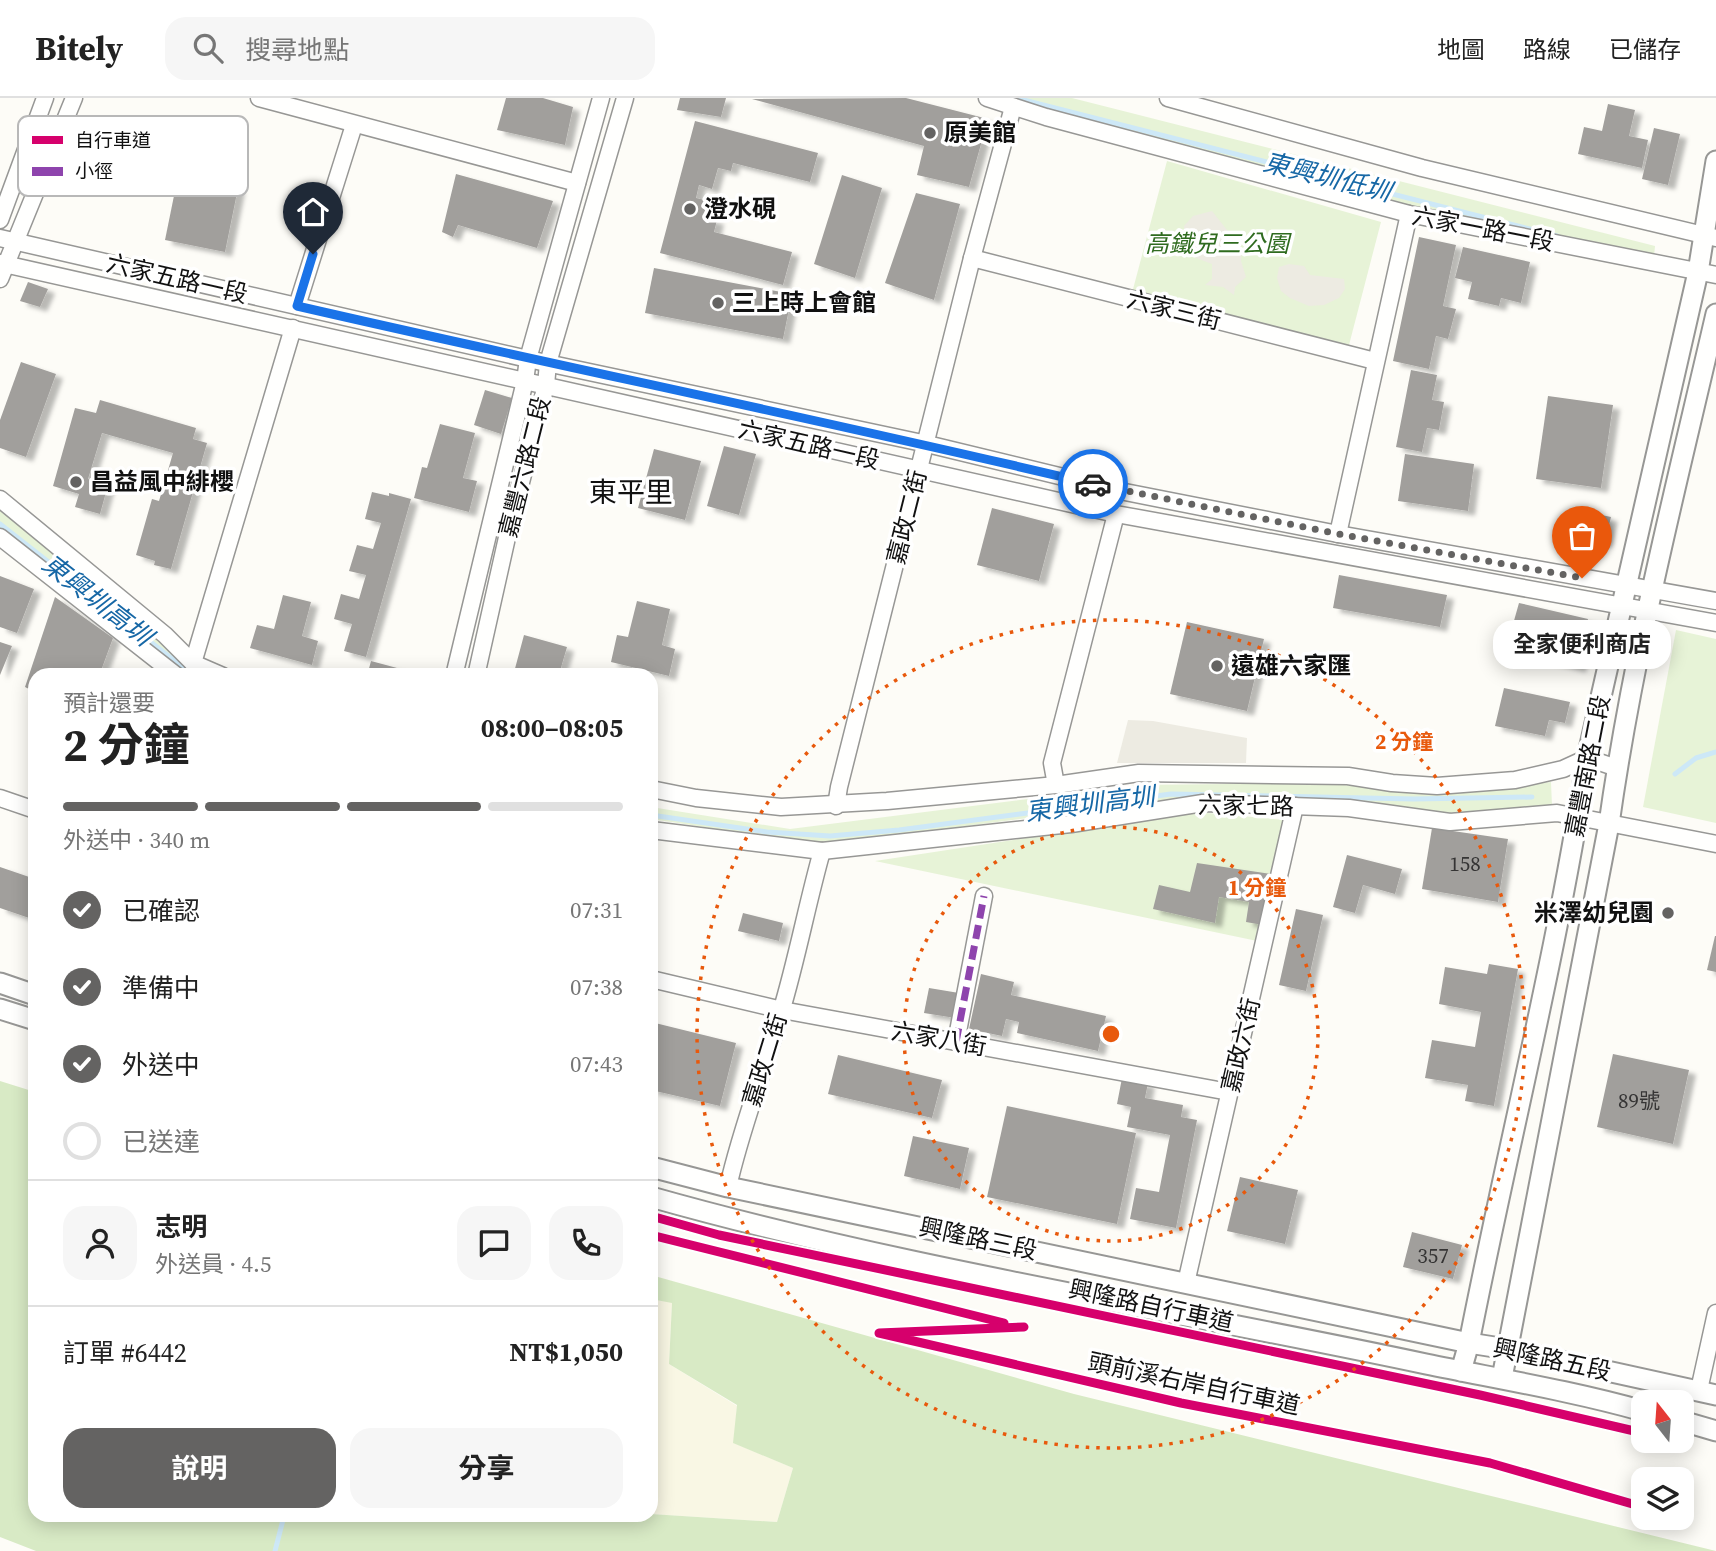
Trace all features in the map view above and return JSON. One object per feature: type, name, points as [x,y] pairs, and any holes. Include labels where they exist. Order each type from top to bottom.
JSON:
[{"type":"street","points":[[39,116],[46,98]]},
{"type":"street","points":[[66,116],[74,98]]},
{"type":"street","points":[[259,98],[577,183]]},
{"type":"street","name":"嘉豐六路二段","points":[[456,668],[528,359],[601,98]]},
{"type":"street","name":"嘉豐六路二段","points":[[478,668],[508,533],[546,385],[548,363],[625,98]]},
{"type":"street","name":"六家一路一段","points":[[987,98],[1409,214],[1707,273]]},
{"type":"street","name":"六家一路一段","points":[[1168,98],[1422,168],[1711,236]]},
{"type":"street","name":"嘉政二街","points":[[836,806],[972,258],[1013,107]]},
{"type":"street","points":[[297,306],[354,125]]},
{"type":"street","name":"嘉豐南路二段","points":[[1461,1371],[1578,816],[1587,758],[1621,606],[1707,273],[1716,161]]},
{"type":"street","points":[[0,220],[18,172]]},
{"type":"street","points":[[2,269],[8,240],[28,196]]},
{"type":"street","points":[[1338,534],[1409,214]]},
{"type":"street","name":"六家五路一段","points":[[8,240],[528,359],[927,444],[1125,492],[1338,534],[1628,586],[1650,600]]},
{"type":"street","name":"六家三街","points":[[972,258],[1375,361]]},
{"type":"street","name":"六家五路一段","points":[[2,269],[293,328],[1116,514],[1621,606],[1650,600]]},
{"type":"street","name":"嘉豐南路二段","points":[[1502,1378],[1650,600],[1716,314]]},
{"type":"street","points":[[194,663],[293,328]]},
{"type":"street","points":[[0,499],[165,635],[194,663],[205,668]]},
{"type":"street","points":[[1056,785],[1052,763],[1116,514]]},
{"type":"street","points":[[0,537],[167,668]]},
{"type":"street","points":[[1650,600],[1716,601]]},
{"type":"street","points":[[1650,600],[1716,623]]},
{"type":"street","points":[[1587,758],[1617,768]]},
{"type":"street","name":"六家七路","points":[[658,790],[696,798],[781,807],[836,806],[1056,785],[1139,773],[1348,776],[1437,786],[1515,780],[1563,769],[1587,758]]},
{"type":"street","points":[[0,798],[28,808]]},
{"type":"street","name":"六家七路","points":[[658,831],[822,851],[1071,824],[1203,803],[1349,808],[1450,822],[1557,813],[1716,844]]},
{"type":"street","name":"嘉政六街","points":[[1186,1283],[1295,806]]},
{"type":"street","name":"嘉政二街","points":[[728,1187],[734,1160],[782,1010],[822,851]]},
{"type":"street","points":[[956,1042],[985,896]]},
{"type":"street","name":"六家八街","points":[[658,981],[782,1010],[1229,1092]]},
{"type":"street","points":[[0,983],[28,993]]},
{"type":"street","points":[[0,1009],[28,1018]]},
{"type":"street","name":"興隆路三段","points":[[658,1169],[728,1187],[1469,1343]]},
{"type":"street","name":"興隆路三段","points":[[658,1200],[876,1254],[1461,1371]]},
{"type":"street","points":[[1707,1393],[1716,1313]]},
{"type":"street","name":"興隆路五段","points":[[1469,1343],[1707,1393]]},
{"type":"street","name":"興隆路五段","points":[[1461,1371],[1631,1408]]},
{"type":"street","points":[[1694,1425],[1716,1431]]},
{"type":"shaded area","points":[[1212,211],[1242,249],[1241,261],[1246,277],[1235,287],[1234,295],[1223,287],[1205,285],[1212,279],[1212,264],[1191,256],[1185,245],[1184,226],[1193,216]]},
{"type":"shaded area","points":[[1289,264],[1304,266],[1310,275],[1344,279],[1345,289],[1339,298],[1324,305],[1309,306],[1290,298],[1281,291],[1277,278],[1279,267]]},
{"type":"shaded area","points":[[1128,720],[1153,721],[1247,738],[1246,763],[1117,763]]},
{"type":"shaded area","points":[[658,1300],[672,1302],[669,1364],[737,1406],[734,1443],[793,1468],[777,1522],[658,1514]]},
{"type":"green space","points":[[989,98],[1072,98],[1655,246],[1653,268],[1009,105]]},
{"type":"green space","name":"高鐵兒三公園","points":[[1167,161],[1381,222],[1349,345],[1132,293]]},
{"type":"green space","points":[[0,509],[199,668],[174,668],[0,532]]},
{"type":"green space","points":[[1676,630],[1716,639],[1716,823],[1643,807]]},
{"type":"green space","points":[[1551,782],[1552,806],[1450,813],[1330,801],[1173,799],[837,843],[803,842],[658,820],[658,808],[790,829],[1138,785],[1312,783],[1451,792]]},
{"type":"green space","points":[[1196,812],[1285,820],[1262,942],[875,861]]},
{"type":"green space","points":[[0,1081],[28,1090],[28,1522],[658,1522],[658,1514],[777,1522],[793,1468],[733,1443],[737,1405],[669,1364],[672,1303],[658,1300],[658,1277],[1074,1394],[1716,1551],[36,1551],[0,1537]]},
{"type":"building","points":[[506,98],[543,98],[573,107],[565,145],[497,130]]},
{"type":"building","points":[[680,98],[726,98],[721,117],[677,110]]},
{"type":"building","name":"原美館","points":[[906,98],[988,119],[969,187],[917,175],[924,146],[752,99]]},
{"type":"building","points":[[1608,104],[1635,110],[1629,136],[1648,140],[1642,168],[1578,154],[1584,127],[1602,131]]},
{"type":"building","name":"澄水硯","points":[[695,121],[818,153],[810,182],[733,163],[731,171],[718,168],[712,189],[699,185],[696,198],[709,201],[705,217],[717,220],[714,232],[792,252],[783,285],[660,253]]},
{"type":"building","points":[[1654,128],[1680,134],[1668,185],[1642,179]]},
{"type":"building","points":[[456,174],[553,201],[537,248],[458,225],[453,237],[442,232]]},
{"type":"building","points":[[842,175],[882,188],[855,278],[814,264]]},
{"type":"building","points":[[916,193],[960,204],[934,300],[885,283]]},
{"type":"building","points":[[174,196],[236,196],[225,252],[165,240]]},
{"type":"building","points":[[1419,237],[1456,245],[1443,306],[1456,309],[1448,339],[1436,336],[1429,369],[1393,361]]},
{"type":"building","points":[[1463,247],[1530,262],[1521,303],[1501,298],[1499,306],[1468,299],[1472,282],[1455,278]]},
{"type":"building","name":"三上時上會館","points":[[654,268],[792,294],[783,339],[645,313]]},
{"type":"building","points":[[28,282],[48,289],[40,307],[20,301]]},
{"type":"building","points":[[21,362],[56,374],[26,457],[0,448],[0,420]]},
{"type":"building","points":[[1411,370],[1437,375],[1432,400],[1444,402],[1439,430],[1427,428],[1422,452],[1396,447]]},
{"type":"building","points":[[485,390],[512,398],[501,434],[474,425]]},
{"type":"building","points":[[1548,396],[1613,405],[1601,488],[1536,479]]},
{"type":"building","name":"昌益風中緋櫻","points":[[100,400],[196,428],[193,439],[207,443],[171,569],[154,565],[155,561],[136,555],[152,499],[159,501],[173,453],[102,433],[88,479],[108,485],[100,514],[75,507],[79,494],[53,486],[75,408],[96,413]]},
{"type":"building","points":[[440,424],[475,433],[463,478],[477,481],[469,512],[414,498],[422,467],[427,468]]},
{"type":"building","points":[[724,446],[756,454],[739,515],[707,506]]},
{"type":"building","points":[[654,449],[701,461],[685,520],[638,508]]},
{"type":"building","points":[[1405,454],[1474,464],[1468,511],[1398,501]]},
{"type":"building","points":[[372,492],[411,499],[366,657],[344,651],[352,624],[334,619],[341,594],[359,599],[366,575],[349,571],[357,545],[373,549],[381,523],[365,519]]},
{"type":"building","points":[[992,508],[1054,524],[1039,581],[977,565]]},
{"type":"building","points":[[1573,509],[1611,517],[1605,543],[1568,535]]},
{"type":"building","name":"遠雄六家匯","points":[[1339,575],[1447,595],[1440,627],[1333,608]]},
{"type":"building","points":[[0,576],[34,589],[17,633],[0,627]]},
{"type":"building","points":[[283,595],[311,602],[302,636],[318,641],[312,665],[250,648],[257,625],[274,629]]},
{"type":"building","points":[[55,597],[113,638],[102,668],[31,668]]},
{"type":"building","points":[[637,601],[670,609],[662,645],[675,649],[669,676],[658,673],[658,668],[636,668],[611,662],[617,635],[628,637]]},
{"type":"building","points":[[1519,603],[1588,619],[1579,668],[1506,649]]},
{"type":"building","name":"遠雄六家匯","points":[[1187,622],[1264,639],[1247,711],[1170,694]]},
{"type":"building","points":[[524,635],[567,647],[561,668],[515,668]]},
{"type":"building","points":[[0,642],[12,646],[0,675]]},
{"type":"building","points":[[371,661],[397,668],[369,668]]},
{"type":"building","points":[[1504,688],[1570,702],[1565,723],[1549,720],[1545,736],[1495,726]]},
{"type":"building","points":[[1432,828],[1508,839],[1498,902],[1422,889]]},
{"type":"building","points":[[1347,855],[1402,869],[1395,894],[1363,885],[1355,913],[1333,907]]},
{"type":"building","points":[[1197,863],[1271,874],[1263,925],[1246,922],[1249,902],[1219,897],[1215,923],[1153,909],[1159,885],[1190,892]]},
{"type":"building","points":[[0,867],[28,877],[28,918],[0,908]]},
{"type":"building","points":[[1296,909],[1323,915],[1306,991],[1279,985]]},
{"type":"building","points":[[743,913],[783,923],[779,941],[738,931]]},
{"type":"building","points":[[1716,936],[1716,972],[1707,970]]},
{"type":"building","points":[[1489,964],[1518,969],[1494,1106],[1465,1101],[1468,1085],[1425,1078],[1432,1040],[1475,1047],[1481,1012],[1439,1004],[1445,967],[1487,974]]},
{"type":"building","points":[[981,974],[1014,982],[1011,995],[1106,1016],[1098,1051],[1017,1033],[1019,1022],[1006,1019],[1002,1036],[969,1029]]},
{"type":"building","points":[[929,988],[959,993],[955,1018],[924,1013]]},
{"type":"building","points":[[658,1024],[736,1043],[720,1106],[658,1092]]},
{"type":"building","points":[[1613,1054],[1689,1070],[1673,1144],[1597,1127]]},
{"type":"building","points":[[838,1055],[942,1080],[932,1118],[828,1094]]},
{"type":"building","points":[[1122,1078],[1148,1083],[1145,1098],[1183,1105],[1181,1117],[1197,1120],[1176,1228],[1130,1219],[1136,1188],[1159,1192],[1170,1135],[1127,1127],[1131,1107],[1117,1104]]},
{"type":"building","points":[[1007,1106],[1136,1133],[1117,1224],[987,1197]]},
{"type":"building","points":[[913,1136],[969,1148],[960,1189],[904,1176]]},
{"type":"building","points":[[1240,1177],[1298,1190],[1285,1244],[1227,1231]]},
{"type":"building","points":[[1412,1232],[1462,1245],[1453,1279],[1403,1267]]},
{"type":"waterway","name":"東興圳低圳","points":[[1016,98],[1557,236]]},
{"type":"waterway","name":"東興圳高圳","points":[[0,524],[184,668]]},
{"type":"waterway","name":"東興圳高圳","points":[[1675,774],[1696,758],[1716,752]]},
{"type":"waterway","name":"東興圳高圳","points":[[658,816],[767,832],[830,836],[899,830],[1171,794],[1414,799],[1532,797]]},
{"type":"waterway","points":[[275,1551],[282,1522]]},
{"type":"marked path","points":[[956,1042],[984,896]]},
{"type":"cycle path","name":"興隆路自行車道","points":[[658,1218],[719,1235],[1480,1395],[1631,1430]]},
{"type":"cycle path","points":[[658,1237],[1004,1323]]},
{"type":"cycle path","name":"頭前溪右岸自行車道","points":[[1024,1327],[879,1333],[1181,1403],[1490,1463],[1631,1504]]},
{"type":"way so far","points":[[1093,484],[1338,534],[1582,578]]},
{"type":"place","name":"原美館","points":[[930,133]]},
{"type":"place","name":"澄水硯","points":[[690,209]]},
{"type":"place","name":"三上時上會館","points":[[718,303]]},
{"type":"place","name":"昌益風中緋櫻","points":[[76,482]]},
{"type":"place","name":"全家便利商店","points":[[1582,578]]},
{"type":"place","name":"遠雄六家匯","points":[[1217,666]]},
{"type":"place","name":"米澤幼兒園","points":[[1668,913]]},
{"type":"district","name":"東平里","points":[[631,492]]},
{"type":"route","points":[[313,254],[297,306],[528,359],[927,444],[1093,484]]}]
